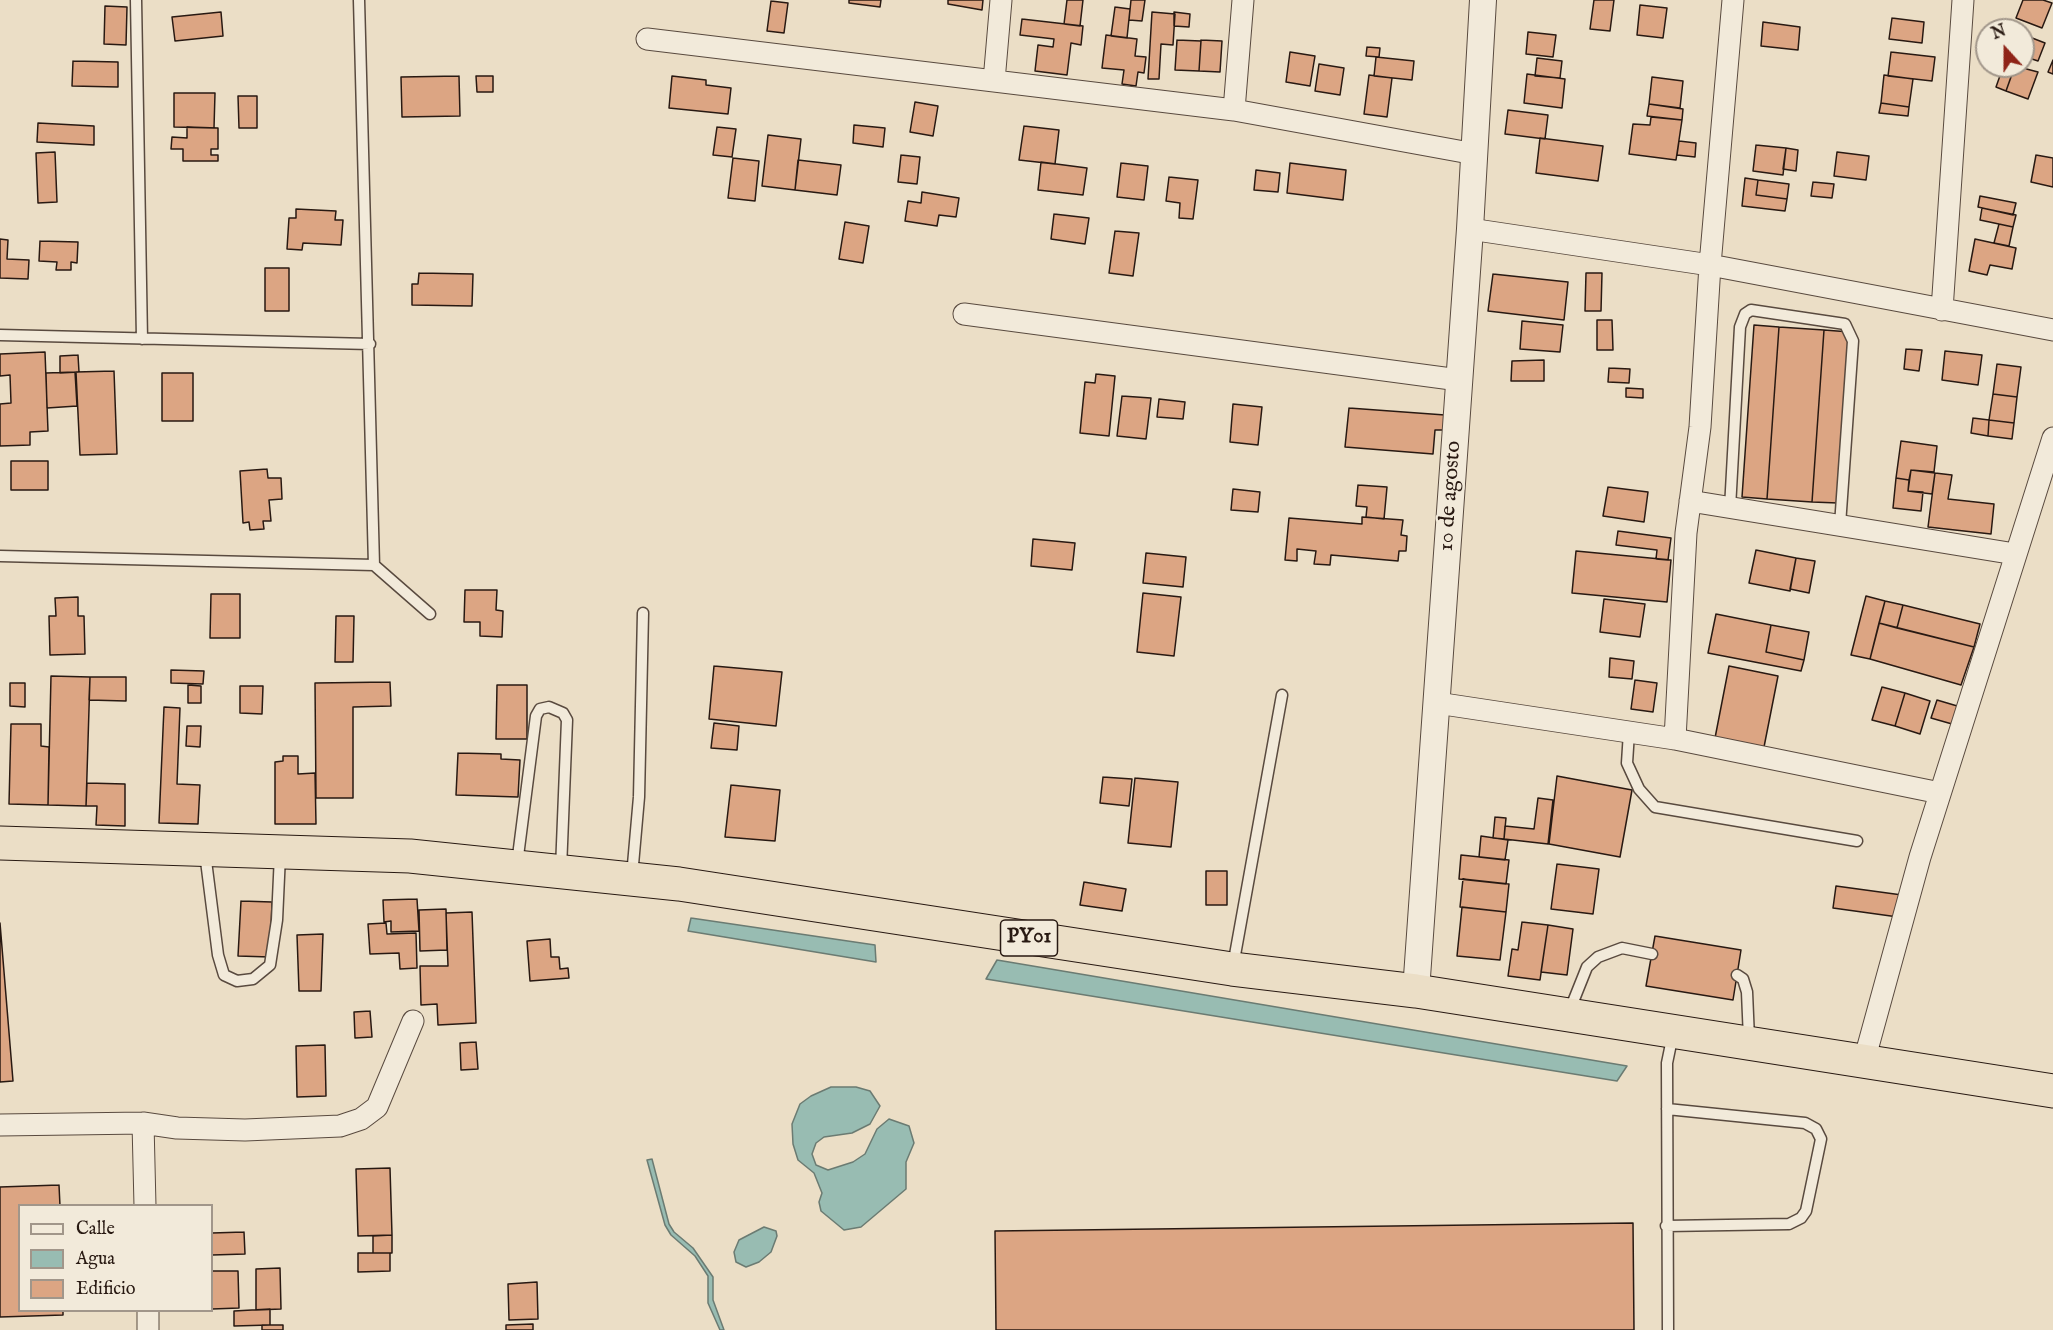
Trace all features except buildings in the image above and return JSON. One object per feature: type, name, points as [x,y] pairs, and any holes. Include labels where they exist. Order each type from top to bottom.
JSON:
[{"type":"highway","name":"PY01","points":[[0,843],[410,856],[679,884],[1232,969],[1416,991],[2053,1091]]},
{"type":"street","points":[[994,81],[1001,0]]},
{"type":"street","points":[[1234,110],[1243,0]]},
{"type":"street","name":"10 de agosto","points":[[1416,991],[1470,229],[1483,0]]},
{"type":"street","points":[[1674,739],[1690,501],[1700,427],[1710,265],[1733,0]]},
{"type":"street","points":[[1942,310],[1963,0]]},
{"type":"street","points":[[646,39],[1234,110],[1475,154]]},
{"type":"street","points":[[1470,229],[1710,265],[2053,330]]},
{"type":"street","points":[[964,315],[1459,380]]},
{"type":"street","points":[[1863,1061],[1940,793],[2053,438]]},
{"type":"street","points":[[1690,501],[2015,554]]},
{"type":"street","points":[[1437,703],[1674,739],[1940,793]]},
{"type":"street","points":[[0,1125],[143,1123],[177,1128],[245,1130],[340,1126],[361,1119],[377,1107],[413,1021]]},
{"type":"street","points":[[143,1123],[145,1204]]},
{"type":"street","points":[[148,1312],[148,1330]]},
{"type":"lane","points":[[136,0],[142,339]]},
{"type":"lane","points":[[359,0],[370,344],[374,565]]},
{"type":"lane","points":[[1730,508],[1740,327],[1745,315],[1751,310],[1845,324],[1853,341],[1840,525]]},
{"type":"lane","points":[[0,335],[370,344]]},
{"type":"lane","points":[[0,556],[374,565],[430,614]]},
{"type":"lane","points":[[632,880],[639,797],[643,613]]},
{"type":"lane","points":[[1232,969],[1282,695]]},
{"type":"lane","points":[[517,867],[536,716],[540,709],[549,707],[563,714],[567,720],[561,872]]},
{"type":"lane","points":[[1629,732],[1627,763],[1639,789],[1655,807],[1857,841]]},
{"type":"lane","points":[[204,850],[221,969],[230,980],[237,981],[253,979],[270,965],[277,920],[280,852]]},
{"type":"lane","points":[[1567,1015],[1587,967],[1598,957],[1622,948],[1652,954]]},
{"type":"lane","points":[[1737,975],[1743,979],[1747,992],[1749,1043]]},
{"type":"lane","points":[[1668,1330],[1666,1109],[1667,1063],[1673,1031]]},
{"type":"lane","points":[[1666,1109],[1805,1123],[1816,1129],[1821,1139],[1806,1211],[1801,1218],[1789,1224],[1666,1226]]},
{"type":"water","points":[[691,918],[875,945],[876,962],[688,931]]},
{"type":"water","points":[[997,960],[1627,1066],[1617,1081],[986,979]]},
{"type":"water","points":[[831,1087],[856,1087],[870,1091],[880,1106],[870,1124],[852,1133],[824,1137],[816,1143],[812,1154],[816,1165],[828,1170],[853,1162],[865,1154],[877,1129],[889,1119],[909,1126],[914,1143],[906,1162],[906,1189],[861,1227],[844,1230],[821,1211],[819,1202],[822,1193],[814,1173],[798,1160],[793,1144],[792,1124],[800,1104]]},
{"type":"water","points":[[652,1159],[669,1224],[674,1232],[693,1248],[713,1277],[713,1300],[724,1330],[720,1330],[708,1303],[708,1276],[695,1256],[671,1235],[665,1225],[647,1160]]},
{"type":"water","points":[[764,1227],[776,1231],[777,1236],[771,1252],[759,1262],[746,1267],[736,1262],[734,1252],[739,1240]]}]
